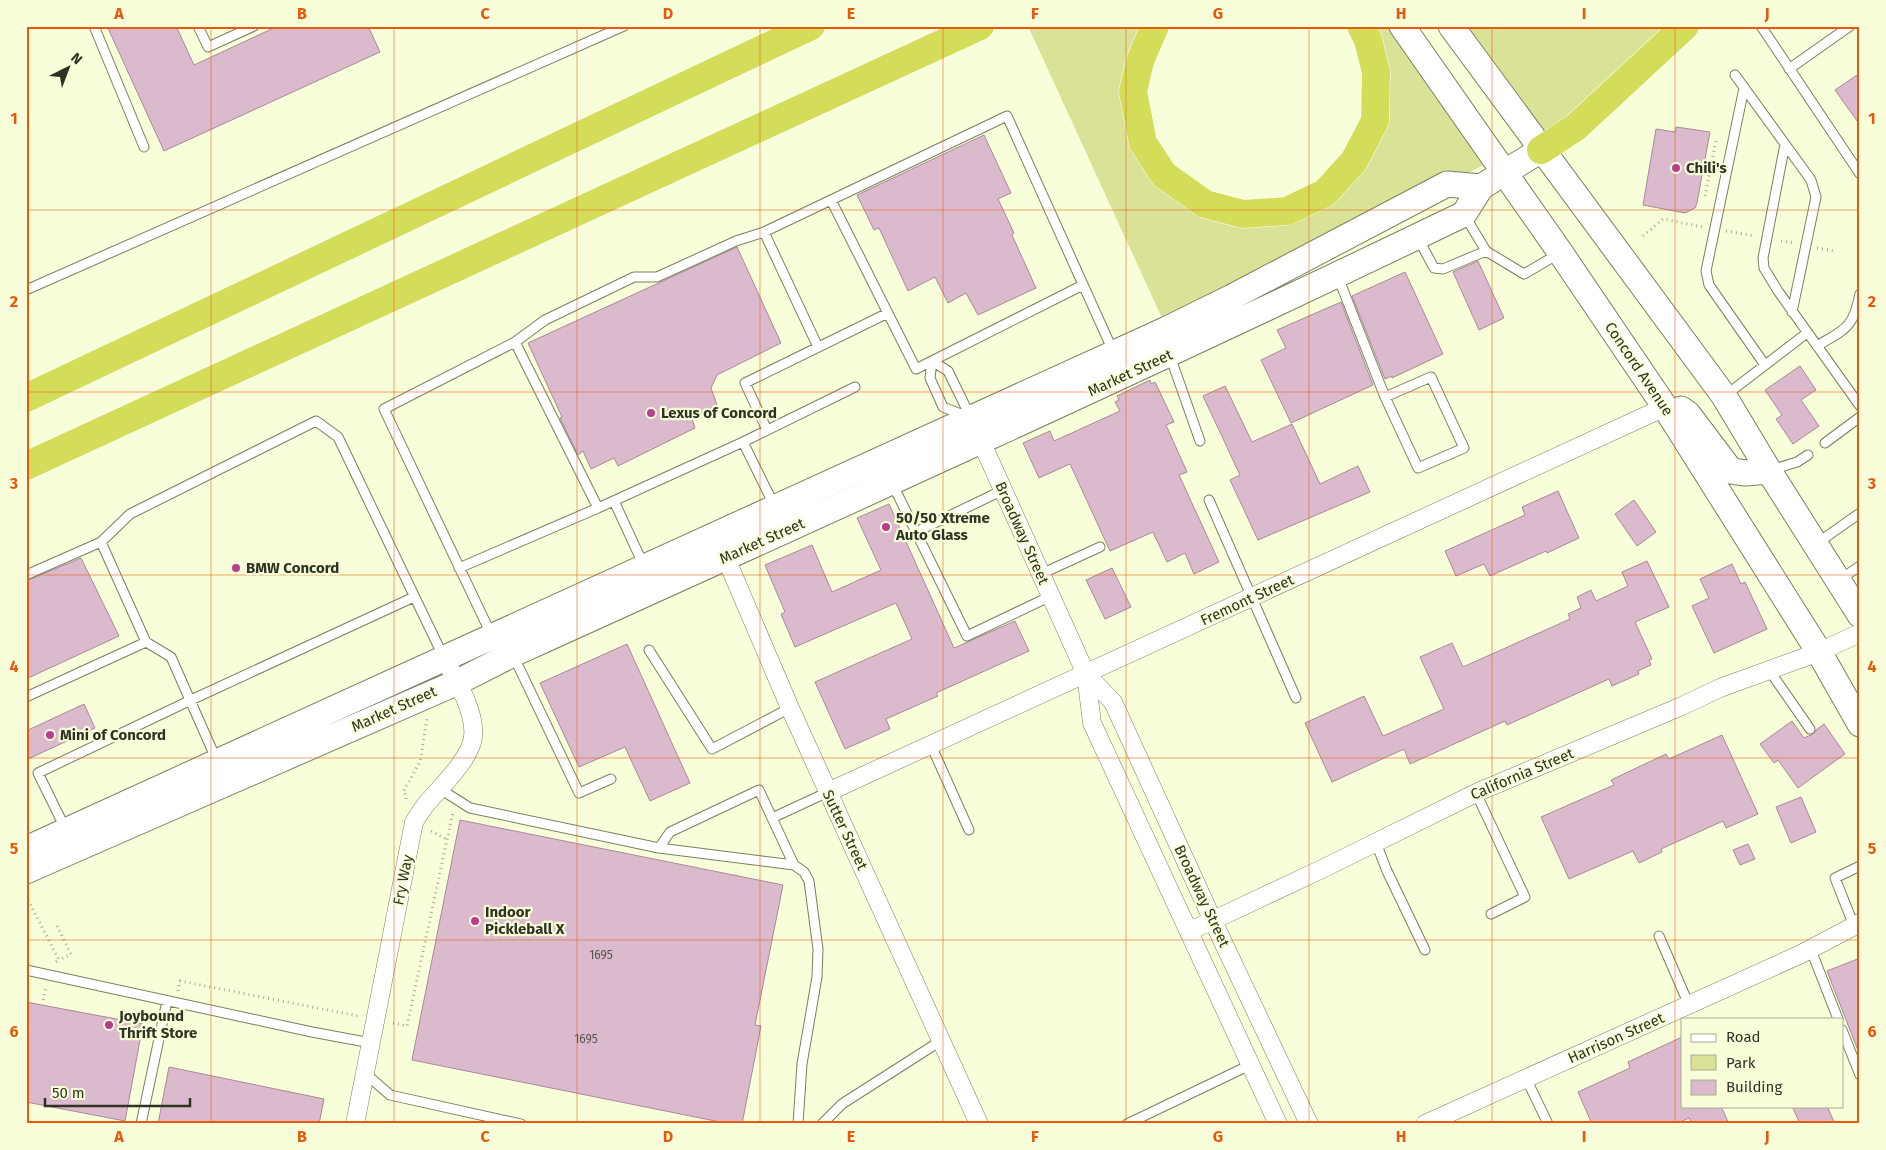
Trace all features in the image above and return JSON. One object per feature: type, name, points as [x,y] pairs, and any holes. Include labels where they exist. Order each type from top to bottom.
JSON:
[{"type":"highway","points":[[26,398],[810,26]]},
{"type":"highway","points":[[26,466],[980,26]]},
{"type":"highway","points":[[1155,26],[1140,61],[1133,92],[1144,143],[1164,175],[1205,204],[1243,214],[1287,212],[1325,194],[1354,161],[1375,121],[1376,72],[1368,40],[1361,26]]},
{"type":"highway","points":[[1541,150],[1576,126],[1685,26]]},
{"type":"main road","name":"Concord Avenue","points":[[1402,26],[1560,252],[1665,407],[1819,652],[1859,721]]},
{"type":"main road","points":[[1451,26],[1463,37],[1541,150],[1724,396],[1860,615]]},
{"type":"main road","points":[[1464,214],[1481,187],[1541,150]]},
{"type":"main road","name":"Market Street","points":[[26,871],[458,682],[513,654],[982,442],[1165,344],[1240,293],[1447,184],[1481,187]]},
{"type":"main road","name":"Market Street","points":[[26,849],[1114,353],[1165,344],[1337,275],[1464,214]]},
{"type":"main road","points":[[1665,407],[1677,406],[1688,414],[1731,471],[1769,471]]},
{"type":"street","name":"Fremont Street","points":[[828,792],[1665,407]]},
{"type":"street","name":"Broadway Street","points":[[971,418],[1086,674],[1092,723],[1278,1124]]},
{"type":"street","name":"Sutter Street","points":[[716,534],[790,708],[979,1124]]},
{"type":"street","name":"California Street","points":[[1190,931],[1376,843],[1476,793],[1682,706],[1720,688],[1819,652],[1860,633]]},
{"type":"street","name":"Fry Way","points":[[355,1124],[414,822],[426,804],[462,761],[473,739],[474,722],[458,682],[444,658]]},
{"type":"street","name":"Broadway Street","points":[[1086,674],[1113,702],[1213,921],[1309,1124]]},
{"type":"street","name":"Harrison Street","points":[[1425,1124],[1812,950],[1857,925]]},
{"type":"lane","points":[[94,26],[144,147]]},
{"type":"lane","points":[[198,26],[208,47],[254,26]]},
{"type":"lane","points":[[26,290],[624,26]]},
{"type":"lane","points":[[1761,26],[1860,174]]},
{"type":"lane","points":[[1789,69],[1850,26]]},
{"type":"lane","points":[[1735,75],[1812,180],[1816,197],[1792,312]]},
{"type":"lane","points":[[1744,88],[1706,271],[1709,285],[1765,365]]},
{"type":"lane","points":[[492,636],[384,409],[515,342],[545,320],[634,277],[657,277],[736,241],[764,232],[1007,116],[1114,353]]},
{"type":"lane","points":[[1785,144],[1763,258],[1764,268],[1792,312],[1860,406]]},
{"type":"lane","points":[[831,200],[916,369],[1083,285]]},
{"type":"lane","points":[[1464,214],[1486,251],[1524,274],[1560,252]]},
{"type":"lane","points":[[764,232],[818,347]]},
{"type":"lane","points":[[1417,237],[1434,268],[1443,269],[1486,251]]},
{"type":"lane","points":[[1337,275],[1384,397],[1418,468],[1464,448],[1430,378],[1384,397]]},
{"type":"lane","points":[[1816,346],[1850,326],[1857,309],[1860,294]]},
{"type":"lane","points":[[767,430],[745,383],[888,313]]},
{"type":"lane","points":[[1724,396],[1807,333]]},
{"type":"lane","points":[[515,342],[598,508]]},
{"type":"lane","points":[[1165,344],[1200,441]]},
{"type":"lane","points":[[932,361],[930,378],[943,407],[971,418]]},
{"type":"lane","points":[[932,361],[948,371],[971,418]]},
{"type":"lane","points":[[459,568],[614,501],[855,388]]},
{"type":"lane","points":[[1825,443],[1860,418]]},
{"type":"lane","points":[[26,575],[101,542],[130,514],[316,421],[338,437],[444,658]]},
{"type":"lane","points":[[743,442],[776,507]]},
{"type":"lane","points":[[1769,471],[1797,462],[1808,455]]},
{"type":"lane","points":[[892,483],[967,636],[1051,596]]},
{"type":"lane","points":[[916,532],[1003,490]]},
{"type":"lane","points":[[1210,500],[1296,698]]},
{"type":"lane","points":[[614,501],[644,567]]},
{"type":"lane","points":[[1816,544],[1860,513]]},
{"type":"lane","points":[[101,542],[146,642],[171,657],[217,761]]},
{"type":"lane","points":[[1041,574],[1100,547]]},
{"type":"lane","points":[[1838,581],[1860,566]]},
{"type":"lane","points":[[66,831],[38,772],[414,597]]},
{"type":"lane","points":[[26,697],[146,642]]},
{"type":"lane","points":[[649,650],[712,748],[790,708]]},
{"type":"lane","points":[[513,654],[579,793],[611,779]]},
{"type":"lane","points":[[1769,670],[1810,729]]},
{"type":"lane","points":[[931,745],[969,830]]},
{"type":"lane","points":[[440,789],[470,808],[659,848],[794,865],[804,872],[809,882],[818,949],[817,977],[802,1064],[798,1124]]},
{"type":"lane","points":[[659,848],[670,832],[759,790],[794,865]]},
{"type":"lane","points":[[772,818],[828,792]]},
{"type":"lane","points":[[1476,793],[1525,897],[1491,914]]},
{"type":"lane","points":[[1376,843],[1386,870],[1425,950]]},
{"type":"lane","points":[[1857,925],[1835,878],[1860,866]]},
{"type":"lane","points":[[1660,936],[1689,1005]]},
{"type":"lane","points":[[1812,950],[1838,1018]]},
{"type":"lane","points":[[26,970],[371,1043]]},
{"type":"lane","points":[[141,1124],[171,1002]]},
{"type":"lane","points":[[1844,1035],[1860,1075]]},
{"type":"lane","points":[[822,1124],[842,1104],[942,1040]]},
{"type":"lane","points":[[1127,1124],[1250,1065]]},
{"type":"lane","points":[[366,1074],[390,1095],[521,1124]]},
{"type":"lane","points":[[1526,1078],[1548,1124]]},
{"type":"path","points":[[1705,198],[1716,141]]},
{"type":"path","points":[[1643,236],[1663,219],[1834,251]]},
{"type":"path","points":[[171,1002],[180,981],[407,1026],[451,814],[460,802]]},
{"type":"path","points":[[28,900],[59,960]]},
{"type":"path","points":[[43,1000],[50,964],[71,954],[57,926]]},
{"type":"green space","points":[[1028,26],[1155,26],[1133,92],[1164,175],[1243,214],[1325,193],[1375,121],[1361,26],[1402,26],[1495,159],[1167,329]]},
{"type":"green space","points":[[1460,26],[1685,26],[1541,150]]},
{"type":"building","points":[[107,26],[176,26],[194,65],[278,26],[368,26],[380,52],[164,151]]},
{"type":"building","points":[[1860,73],[1860,125],[1835,90]]},
{"type":"building","name":"Chili's","points":[[1676,127],[1710,132],[1697,203],[1695,208],[1685,213],[1643,205],[1656,129],[1675,132]]},
{"type":"building","points":[[984,135],[1011,193],[998,199],[1036,288],[978,315],[966,293],[948,303],[935,277],[908,291],[879,228],[874,230],[857,195]]},
{"type":"building","points":[[737,247],[781,343],[717,375],[711,388],[717,405],[692,418],[695,428],[618,466],[614,458],[591,469],[583,451],[578,455],[528,343]]},
{"type":"building","points":[[1478,261],[1504,318],[1479,330],[1453,272]]},
{"type":"building","points":[[1405,272],[1443,354],[1392,378],[1392,376],[1385,379],[1352,296]]},
{"type":"building","points":[[1341,302],[1373,385],[1291,423],[1261,360],[1286,348],[1277,330]]},
{"type":"building","points":[[1800,366],[1816,390],[1801,400],[1819,426],[1793,444],[1776,419],[1782,415],[1765,390]]},
{"type":"building","points":[[1150,380],[1151,384],[1155,382],[1174,422],[1166,425],[1187,472],[1179,475],[1219,562],[1194,574],[1185,553],[1167,562],[1153,532],[1110,551],[1070,464],[1039,478],[1023,443],[1050,431],[1054,441],[1120,411],[1115,402],[1119,400],[1117,396]]},
{"type":"building","points":[[1225,386],[1252,442],[1292,424],[1320,484],[1358,466],[1370,492],[1258,540],[1230,480],[1240,475],[1203,396]]},
{"type":"building","points":[[1558,491],[1579,538],[1490,576],[1484,564],[1456,576],[1445,551],[1525,515],[1522,507]]},
{"type":"building","points":[[1634,500],[1656,532],[1637,546],[1615,514]]},
{"type":"building","points":[[889,504],[954,648],[1015,621],[1029,651],[936,693],[938,696],[886,719],[890,729],[845,749],[815,682],[912,639],[896,603],[795,647],[781,614],[785,612],[765,565],[812,545],[832,592],[881,570],[857,518]]},
{"type":"building","points":[[81,558],[119,636],[26,679],[26,581]]},
{"type":"building","points":[[1647,561],[1669,607],[1635,622],[1652,659],[1649,660],[1651,665],[1638,671],[1639,674],[1612,686],[1609,679],[1507,725],[1505,721],[1410,764],[1404,749],[1332,782],[1305,723],[1364,696],[1383,736],[1444,709],[1420,657],[1452,643],[1463,667],[1570,619],[1568,614],[1581,608],[1577,597],[1591,590],[1596,601],[1628,586],[1622,572]]},
{"type":"building","points":[[1732,564],[1741,584],[1745,582],[1767,629],[1714,653],[1692,606],[1709,598],[1700,579]]},
{"type":"building","points":[[1112,568],[1131,607],[1105,619],[1086,580]]},
{"type":"building","points":[[627,644],[690,783],[650,801],[625,747],[579,767],[540,683]]},
{"type":"building","points":[[84,704],[95,728],[26,760],[26,731]]},
{"type":"building","points":[[1792,721],[1804,738],[1813,734],[1824,724],[1845,754],[1798,788],[1778,760],[1774,763],[1760,744]]},
{"type":"building","points":[[1722,735],[1758,814],[1726,828],[1723,821],[1661,849],[1662,852],[1639,863],[1633,851],[1569,879],[1541,817],[1614,785],[1611,780],[1666,754],[1669,759]]},
{"type":"building","points":[[1801,797],[1816,832],[1791,843],[1776,807]]},
{"type":"building","points":[[460,820],[783,885],[755,1025],[761,1026],[742,1124],[730,1124],[412,1060]]},
{"type":"building","points":[[1748,844],[1755,859],[1740,865],[1733,850]]},
{"type":"building","points":[[1860,958],[1860,1052],[1859,1053],[1827,971]]},
{"type":"building","points":[[26,1002],[143,1024],[125,1121],[26,1102]]},
{"type":"building","points":[[1681,1037],[1681,1108],[1722,1108],[1729,1124],[1692,1124],[1689,1118],[1676,1124],[1592,1124],[1578,1092],[1630,1068],[1628,1062]]},
{"type":"building","points":[[169,1067],[324,1099],[319,1124],[158,1124]]},
{"type":"building","points":[[1793,1108],[1828,1108],[1835,1124],[1800,1124]]},
{"type":"place","name":"Chili's","points":[[1676,168]]},
{"type":"place","name":"Lexus of Concord","points":[[651,413]]},
{"type":"place","name":"50/50 Xtreme Auto Glass","points":[[886,527]]},
{"type":"place","name":"BMW Concord","points":[[236,568]]},
{"type":"place","name":"Mini of Concord","points":[[50,735]]},
{"type":"place","name":"Indoor Pickleball X","points":[[475,921]]},
{"type":"place","name":"Joybound Thrift Store","points":[[109,1025]]}]
